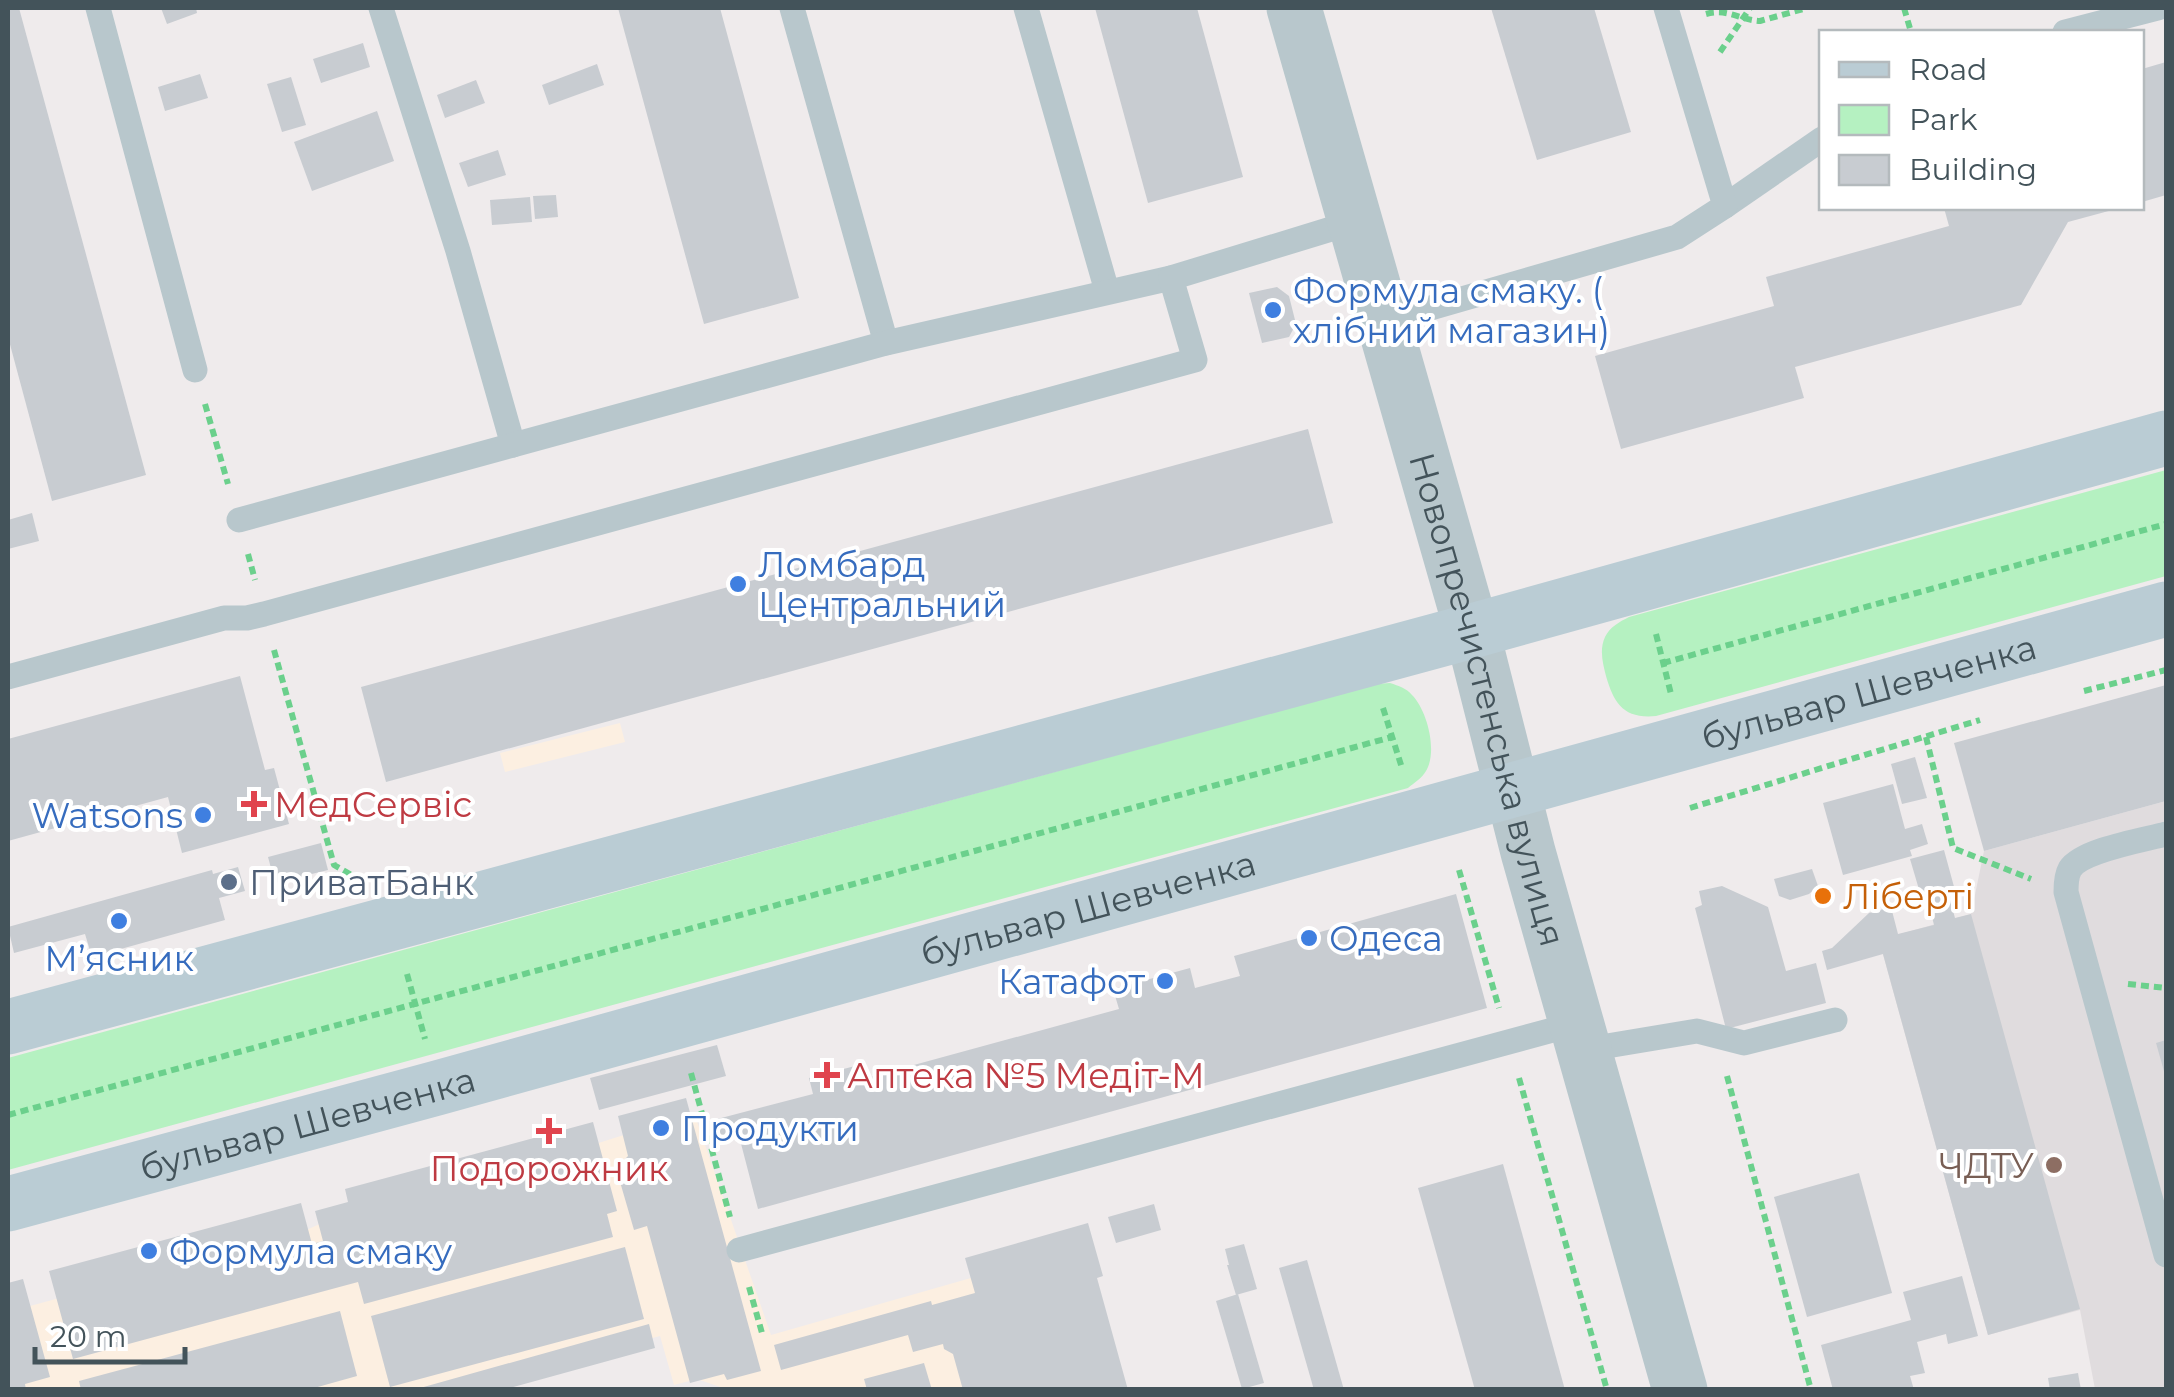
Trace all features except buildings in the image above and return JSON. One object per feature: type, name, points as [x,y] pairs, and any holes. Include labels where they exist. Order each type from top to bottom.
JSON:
[{"type":"main road","points":[[8,1027],[1472,632],[2166,438]]},
{"type":"main road","name":"бульвар Шевченка","points":[[8,1204],[2166,609]]},
{"type":"street","name":"Новопречистенська вулиця","points":[[1294,8],[1472,632],[1579,1037],[1680,1390]]},
{"type":"lane","points":[[98,8],[196,370]]},
{"type":"lane","points":[[381,8],[458,251],[512,445]]},
{"type":"lane","points":[[792,8],[886,343]]},
{"type":"lane","points":[[1026,8],[1107,291]]},
{"type":"lane","points":[[2072,30],[2158,8]]},
{"type":"lane","points":[[1668,16],[1724,206]]},
{"type":"lane","points":[[1382,322],[1677,238],[1819,141]]},
{"type":"lane","points":[[239,520],[886,343],[1171,278],[1354,222]]},
{"type":"lane","points":[[8,678],[224,618],[264,614],[1194,360],[1171,278]]},
{"type":"lane","points":[[2166,834],[2087,856],[2070,870],[2066,881],[2166,1255]]},
{"type":"lane","points":[[739,1250],[1509,1042],[1690,1031],[1744,1043],[1835,1020]]},
{"type":"path","points":[[1668,16],[1723,11],[1760,20],[1808,8]]},
{"type":"path","points":[[1676,710],[1663,663],[2166,524]]},
{"type":"path","points":[[2080,692],[2166,670]]},
{"type":"path","points":[[8,1115],[1392,736],[1378,694]]},
{"type":"path","points":[[1690,808],[1994,716]]},
{"type":"path","points":[[1926,737],[1954,848],[2066,892]]},
{"type":"path","points":[[1459,870],[1607,1390]]},
{"type":"path","points":[[406,967],[428,1052]]},
{"type":"path","points":[[1716,1036],[1811,1390]]},
{"type":"path","points":[[691,1074],[762,1333]]},
{"type":"shaded area","points":[[620,723],[625,742],[505,772],[500,753]]},
{"type":"shaded area","name":"ЧДТУ","points":[[2166,801],[2166,1389],[2095,1389],[2080,1310],[1988,1335],[1879,940],[1971,914],[1984,851]]},
{"type":"shaded area","points":[[694,1113],[771,1335],[978,1276],[1012,1389],[729,1390],[697,1379],[674,1385],[660,1336],[462,1389],[8,1390],[8,1312],[302,1232],[344,1213]]},
{"type":"green space","points":[[2166,470],[2166,576],[1656,716],[1628,712],[1609,686],[1603,642],[1612,628],[1629,617]]},
{"type":"green space","points":[[1390,683],[1412,695],[1429,731],[1429,763],[1422,776],[1408,788],[8,1170],[8,1058]]},
{"type":"place","name":"Формула смаку. ( хлібний магазин)","points":[[1273,310]]},
{"type":"place","name":"Ломбард Центральний","points":[[738,584]]},
{"type":"place","name":"МедСервіс","points":[[254,804]]},
{"type":"place","name":"Watsons","points":[[203,815]]},
{"type":"place","name":"ПриватБанк","points":[[229,882]]},
{"type":"place","name":"Ліберті","points":[[1823,896]]},
{"type":"place","name":"Мʼясник","points":[[119,921]]},
{"type":"place","name":"Одеса","points":[[1309,938]]},
{"type":"place","name":"Катафот","points":[[1165,981]]},
{"type":"place","name":"Аптека №5 Медіт-М","points":[[827,1075]]},
{"type":"place","name":"Продукти","points":[[661,1128]]},
{"type":"place","name":"Подорожник","points":[[549,1131]]},
{"type":"place","name":"ЧДТУ","points":[[2054,1165]]},
{"type":"place","name":"Формула смаку","points":[[149,1251]]}]
